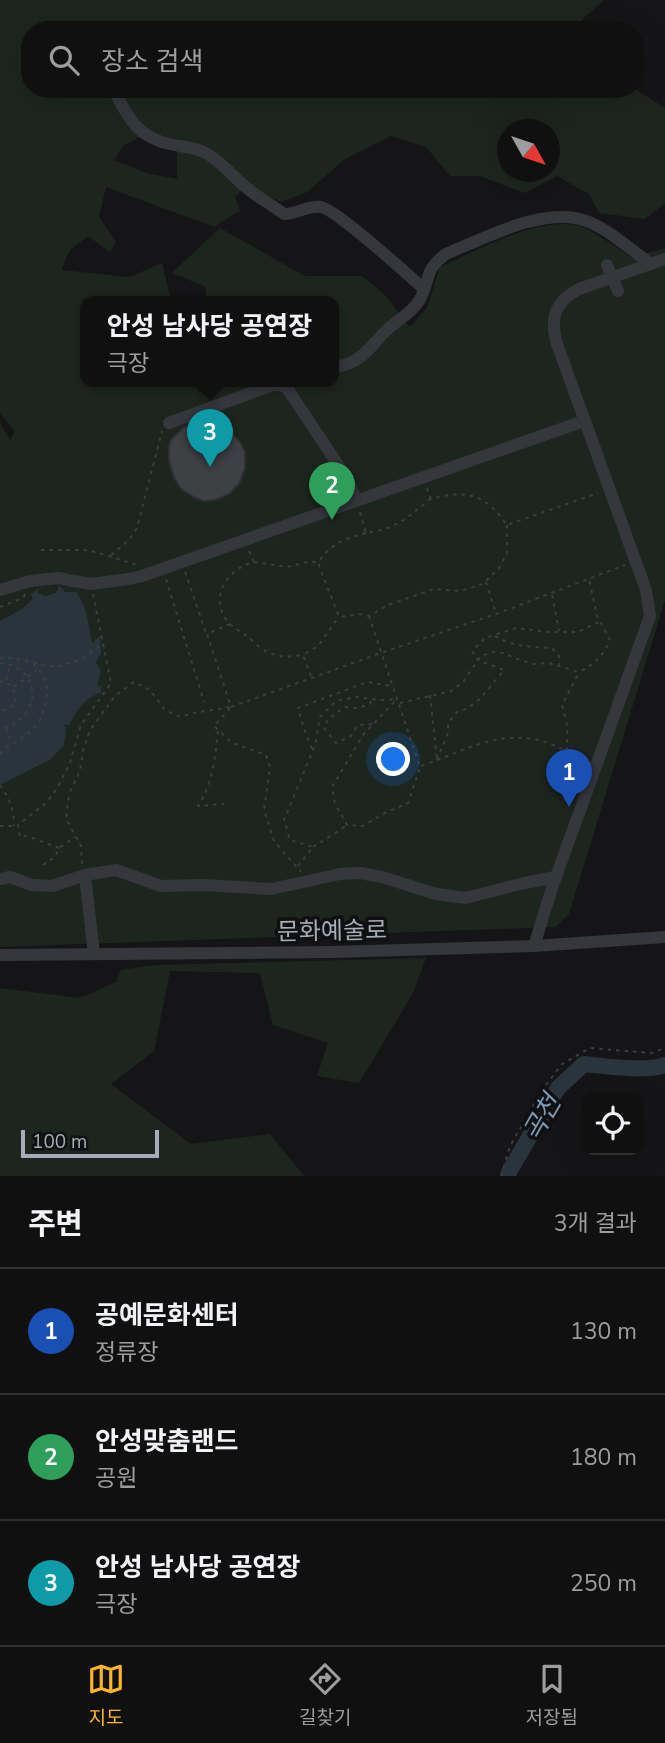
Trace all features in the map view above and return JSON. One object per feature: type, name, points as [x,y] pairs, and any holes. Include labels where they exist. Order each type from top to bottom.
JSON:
[{"type":"street","points":[[118,98],[129,119],[152,139],[209,154],[250,191],[284,214],[313,207],[330,211],[424,288]]},
{"type":"street","points":[[339,366],[358,359],[371,349],[387,330],[407,315],[419,300],[434,262],[446,254],[523,223],[567,216],[591,223],[651,264]]},
{"type":"street","points":[[534,946],[555,877],[650,616],[646,590],[556,341],[553,322],[561,302],[569,294],[610,272],[665,259]]},
{"type":"street","points":[[610,272],[618,291]]},
{"type":"street","points":[[169,423],[268,387]]},
{"type":"street","points":[[290,387],[344,474],[356,501]]},
{"type":"street","points":[[0,590],[33,581],[58,578],[90,584],[129,579],[584,421]]},
{"type":"street","points":[[0,879],[10,877],[32,885],[51,886],[116,870],[161,886],[204,885],[271,889],[306,880],[360,873],[436,894],[466,898],[555,877]]},
{"type":"street","points":[[83,876],[94,954]]},
{"type":"street","name":"문화예술로","points":[[0,955],[333,952],[534,946],[665,937]]},
{"type":"path","points":[[110,556],[130,540],[137,528],[160,435],[163,426],[169,423]]},
{"type":"path","points":[[424,478],[431,499]]},
{"type":"path","points":[[507,525],[609,489]]},
{"type":"path","points":[[462,493],[476,496],[489,504],[507,525],[507,553],[499,568],[483,584],[460,591],[434,589],[388,604],[369,616],[359,614],[339,617],[318,646],[303,655],[273,655],[230,624],[221,609],[219,596],[223,584],[234,571],[254,562],[287,567],[311,561],[318,563],[327,550],[348,538],[382,531],[404,521],[431,499],[445,495],[462,493]]},
{"type":"path","points":[[356,501],[366,533]]},
{"type":"path","points":[[245,540],[254,562]]},
{"type":"path","points":[[41,550],[84,550],[144,568]]},
{"type":"path","points":[[83,876],[81,846],[66,819],[69,794],[80,771],[89,730],[115,696],[134,682],[150,690],[165,710],[180,718],[231,707],[496,614],[635,561]]},
{"type":"path","points":[[182,562],[231,707]]},
{"type":"path","points":[[318,563],[339,617]]},
{"type":"path","points":[[162,569],[204,702]]},
{"type":"path","points":[[567,752],[567,725],[562,705],[579,672],[595,664],[605,652],[610,640],[597,616],[589,578]]},
{"type":"path","points":[[0,607],[23,598],[33,581]]},
{"type":"path","points":[[486,581],[496,614]]},
{"type":"path","points":[[0,827],[16,825],[46,803],[58,787],[69,763],[81,725],[111,683],[90,584]]},
{"type":"path","points":[[552,593],[559,632]]},
{"type":"path","points":[[298,866],[313,847],[347,825],[363,826],[408,803],[420,766],[369,616]]},
{"type":"path","points":[[438,760],[449,723],[458,711],[480,699],[504,670],[478,660],[472,651],[485,638],[516,628],[578,632],[600,621]]},
{"type":"path","points":[[207,634],[230,624]]},
{"type":"path","points":[[494,635],[515,645],[552,648],[559,656],[559,666]]},
{"type":"path","points":[[0,658],[55,667],[81,660],[103,644]]},
{"type":"path","points":[[313,847],[289,840],[284,820],[313,750],[320,718],[336,701],[357,697],[398,701],[451,691],[463,682],[481,656],[493,652],[504,653],[533,664],[549,663],[579,672]]},
{"type":"path","points":[[303,655],[311,678]]},
{"type":"path","points":[[0,663],[19,668],[27,675],[33,698],[27,712],[14,726],[0,728]]},
{"type":"path","points":[[0,754],[31,731],[41,719],[48,689],[43,674],[33,663]]},
{"type":"path","points":[[5,681],[11,665]]},
{"type":"path","points":[[13,688],[38,669]]},
{"type":"path","points":[[0,682],[5,681]]},
{"type":"path","points":[[0,711],[11,708],[16,698],[13,688],[5,681]]},
{"type":"path","points":[[313,750],[299,708],[367,682],[393,687]]},
{"type":"path","points":[[430,695],[438,760]]},
{"type":"path","points":[[372,699],[370,704],[358,708],[345,707],[328,719],[324,729],[335,743],[351,736],[358,725],[374,724]]},
{"type":"path","points":[[347,825],[335,804],[331,787],[363,735],[398,701]]},
{"type":"path","points":[[231,707],[214,726],[232,743],[266,755],[270,767],[264,810],[274,841],[298,866],[306,880]]},
{"type":"path","points":[[6,728],[11,744]]},
{"type":"path","points":[[219,730],[207,793],[198,806],[225,804]]},
{"type":"path","points":[[420,766],[488,740],[519,736],[545,741],[596,766]]},
{"type":"path","points":[[0,785],[10,799],[20,837],[27,836],[59,848]]},
{"type":"path","points":[[43,865],[55,857],[59,848],[76,837]]},
{"type":"path","points":[[501,1176],[510,1146],[543,1089],[562,1064],[590,1048],[652,1053],[665,1048]]},
{"type":"shaded area","points":[[0,0],[604,0],[580,21],[21,21],[21,98],[644,98],[644,95],[665,108],[665,203],[645,219],[599,213],[589,194],[560,178],[560,119],[497,119],[497,182],[545,182],[524,193],[480,176],[450,176],[426,147],[391,136],[345,159],[307,192],[282,202],[245,186],[235,197],[240,210],[214,227],[106,187],[99,217],[116,242],[110,252],[88,236],[70,250],[61,270],[129,277],[162,263],[170,296],[80,296],[80,387],[198,387],[200,393],[200,387],[339,387],[339,296],[206,296],[206,287],[172,273],[220,228],[305,276],[362,276],[384,294],[410,327],[427,308],[440,267],[527,230],[564,224],[580,226],[632,257],[665,248],[665,600],[569,914],[555,927],[0,947],[0,422],[10,440],[15,431],[0,413]],"holes":[[[149,131],[177,140],[177,179],[146,173],[114,160],[123,146]]]},
{"type":"shaded area","points":[[59,585],[65,592],[76,592],[80,597],[92,643],[100,636],[101,653],[96,662],[101,671],[97,685],[101,687],[101,693],[86,701],[69,725],[64,725],[64,745],[51,759],[0,785],[0,621],[22,609],[33,599],[31,594],[37,588],[38,593],[45,596],[56,593]]},
{"type":"shaded area","points":[[426,958],[413,993],[359,1083],[317,1076],[328,1043],[273,1025],[260,973],[170,971],[154,1051],[111,1084],[191,1144],[270,1134],[304,1176],[0,1176],[0,988],[80,998],[116,982],[121,970],[155,965]]},
{"type":"building","points":[[207,419],[218,422],[231,431],[240,442],[245,452],[245,468],[239,484],[229,494],[215,500],[203,501],[181,489],[169,461],[169,446],[171,440],[184,427]]},
{"type":"waterway","name":"곡천","points":[[508,1176],[558,1088],[584,1064],[637,1068],[665,1065]]},
{"type":"place","name":"안성 남사당 공연장","points":[[210,467]]},
{"type":"place","name":"안성맞춤랜드","points":[[332,520]]},
{"type":"place","name":"공예문화센터","points":[[569,807]]}]
